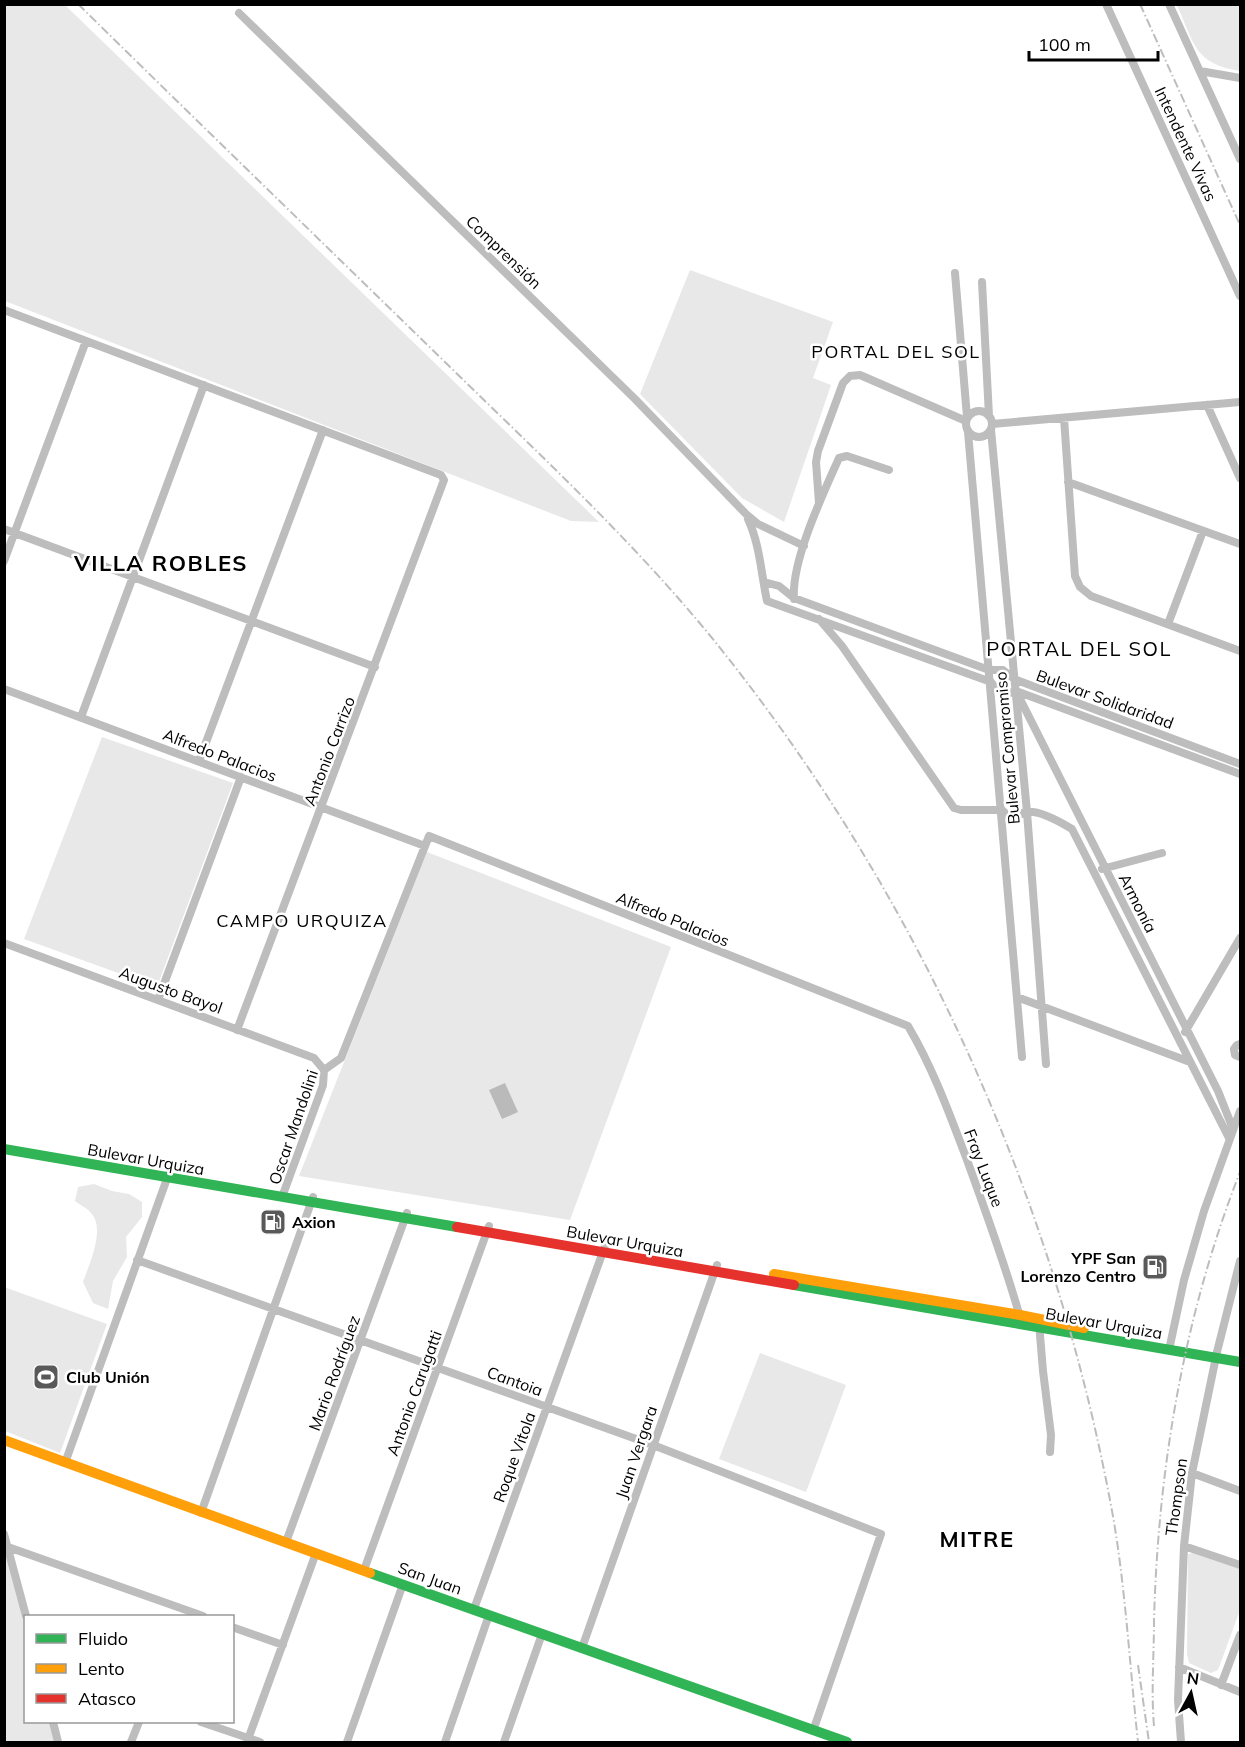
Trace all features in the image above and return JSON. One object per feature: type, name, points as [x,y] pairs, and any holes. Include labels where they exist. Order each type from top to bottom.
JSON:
[{"type":"main road","name":"Bulevar Urquiza","points":[[4,1145],[284,1195],[1039,1323],[1216,1355],[1240,1362]]},
{"type":"main road","name":"Bulevar Urquiza","points":[[4,1149],[168,1175]]},
{"type":"main road","name":"Bulevar Urquiza","points":[[1216,1355],[1240,1356]]},
{"type":"main road","name":"San Juan","points":[[4,1440],[201,1513],[847,1743]]},
{"type":"street","name":"Intendente Vivas","points":[[1106,4],[1240,296]]},
{"type":"street","points":[[1169,4],[1240,159]]},
{"type":"street","name":"Comprensión","points":[[239,13],[635,399],[746,514],[758,525],[804,546]]},
{"type":"street","points":[[1200,71],[1240,78]]},
{"type":"street","points":[[956,273],[968,432],[980,437],[988,434],[991,423]]},
{"type":"street","name":"Bulevar Compromiso","points":[[982,282],[991,423],[1027,812],[1046,1064]]},
{"type":"street","points":[[4,310],[323,430],[199,761]]},
{"type":"street","points":[[4,561],[86,341]]},
{"type":"street","points":[[819,503],[816,462],[818,451],[843,383],[850,376],[860,375],[966,419]]},
{"type":"street","points":[[81,717],[204,385]]},
{"type":"street","points":[[966,419],[970,414],[978,411],[991,423],[1240,402]]},
{"type":"street","points":[[1207,405],[1240,478]]},
{"type":"street","points":[[1064,418],[1075,576],[1080,587],[1091,596],[1240,651]]},
{"type":"street","name":"Antonio Carrizo","points":[[237,1030],[444,480],[441,475],[323,430]]},
{"type":"street","name":"Bulevar Compromiso","points":[[968,432],[1022,1057]]},
{"type":"street","points":[[799,612],[794,598],[794,575],[819,503],[839,458],[847,456],[889,470]]},
{"type":"street","points":[[1068,482],[1240,544]]},
{"type":"street","name":"Comprensión","points":[[746,514],[754,532],[767,601],[799,612]]},
{"type":"street","points":[[4,529],[375,667]]},
{"type":"street","points":[[1168,624],[1203,531]]},
{"type":"street","name":"Bulevar Solidaridad","points":[[764,582],[779,586],[794,598],[989,670],[1003,670],[1014,680],[1240,764]]},
{"type":"street","name":"Bulevar Solidaridad","points":[[799,612],[991,682],[997,690],[1003,693],[1010,694],[1016,691],[1240,774]]},
{"type":"street","points":[[819,619],[842,646],[954,808],[1002,810],[1007,815],[1015,817],[1027,812]]},
{"type":"street","name":"Alfredo Palacios","points":[[4,688],[425,846]]},
{"type":"street","name":"Armonía","points":[[1016,691],[1218,1091],[1233,1128]]},
{"type":"street","points":[[158,1000],[241,777]]},
{"type":"street","name":"Armonía","points":[[1027,812],[1058,820],[1072,829],[1229,1138]]},
{"type":"street","name":"Alfredo Palacios","points":[[429,836],[908,1026]]},
{"type":"street","name":"Oscar Mandolini","points":[[284,1195],[323,1085],[324,1070],[341,1058],[429,836]]},
{"type":"street","points":[[1093,871],[1162,853]]},
{"type":"street","points":[[1179,1040],[1240,938]]},
{"type":"street","name":"Augusto Bayol","points":[[4,943],[314,1058],[324,1070]]},
{"type":"street","points":[[1017,997],[1190,1062]]},
{"type":"street","name":"Fray Luque","points":[[908,1026],[924,1053],[959,1139],[994,1234],[1021,1320]]},
{"type":"street","points":[[1240,1044],[1234,1050],[1235,1055],[1240,1057]]},
{"type":"street","points":[[1169,1347],[1198,1230],[1240,1111]]},
{"type":"street","points":[[65,1463],[168,1175]]},
{"type":"street","points":[[201,1513],[312,1199]]},
{"type":"street","name":"Mario Rodríguez","points":[[286,1542],[406,1215]]},
{"type":"street","name":"Antonio Carugatti","points":[[364,1570],[488,1229]]},
{"type":"street","name":"Roque Vitola","points":[[474,1609],[604,1249]]},
{"type":"street","name":"Cantoia","points":[[137,1260],[653,1445],[881,1534],[813,1731]]},
{"type":"street","name":"Thompson","points":[[1181,1743],[1178,1700],[1179,1667],[1184,1546],[1192,1473],[1216,1355],[1240,1261]]},
{"type":"street","name":"Juan Vergara","points":[[582,1648],[716,1268]]},
{"type":"street","points":[[1039,1323],[1042,1371],[1052,1435],[1050,1452]]},
{"type":"street","points":[[1192,1473],[1240,1491]]},
{"type":"street","points":[[4,1533],[25,1615]]},
{"type":"street","points":[[1184,1546],[1240,1565]]},
{"type":"street","points":[[8,1547],[197,1615]]},
{"type":"street","points":[[248,1741],[316,1553]]},
{"type":"street","points":[[347,1743],[403,1584]]},
{"type":"street","points":[[445,1743],[489,1615]]},
{"type":"street","points":[[234,1628],[283,1645]]},
{"type":"street","points":[[504,1743],[542,1634]]},
{"type":"street","points":[[1221,1685],[1240,1635]]},
{"type":"street","points":[[1179,1667],[1240,1692]]},
{"type":"street","points":[[53,1723],[58,1743]]},
{"type":"street","points":[[131,1743],[139,1723]]},
{"type":"street","points":[[203,1723],[248,1741],[260,1743]]},
{"type":"shaded area","points":[[4,5],[65,5],[599,522],[571,521],[5,301]]},
{"type":"shaded area","points":[[1177,5],[1240,5],[1240,71],[1225,68],[1204,57],[1192,41]]},
{"type":"shaded area","points":[[690,270],[833,322],[813,378],[831,385],[784,522],[742,498],[640,394]]},
{"type":"shaded area","points":[[102,737],[233,783],[157,987],[24,939]]},
{"type":"shaded area","points":[[427,852],[671,947],[570,1220],[299,1176]]},
{"type":"shaded area","points":[[505,1083],[518,1112],[502,1119],[489,1090]]},
{"type":"shaded area","points":[[94,1184],[129,1194],[142,1202],[142,1217],[126,1237],[127,1257],[113,1281],[108,1309],[93,1303],[83,1282],[95,1247],[97,1228],[91,1213],[75,1201],[78,1187]]},
{"type":"shaded area","name":"Club Unión","points":[[4,1287],[107,1324],[60,1453],[5,1431]]},
{"type":"shaded area","points":[[760,1353],[846,1385],[806,1492],[719,1459]]},
{"type":"shaded area","points":[[4,1534],[26,1615],[24,1723],[53,1723],[58,1742],[5,1742]]},
{"type":"shaded area","points":[[1193,1553],[1240,1569],[1240,1610],[1218,1670],[1211,1673],[1189,1663],[1187,1654],[1188,1554]]},
{"type":"railway","points":[[78,4],[550,464],[650,566],[712,638],[786,736],[854,838],[915,945],[969,1055],[1016,1168],[1056,1284],[1089,1402],[1114,1522],[1125,1604],[1138,1742]]},
{"type":"railway","points":[[1140,4],[1240,225]]},
{"type":"railway","points":[[1154,1726],[1154,1621],[1161,1506],[1168,1449],[1189,1337],[1220,1226],[1240,1172]]},
{"type":"railway","points":[[1138,1665],[1149,1742]]},
{"type":"traffic: fast","points":[[4,1149],[457,1227]]},
{"type":"traffic: fast","points":[[794,1285],[1240,1362]]},
{"type":"traffic: fast","points":[[370,1573],[847,1742]]},
{"type":"traffic: slow","points":[[774,1274],[1020,1315],[1084,1328]]},
{"type":"traffic: slow","points":[[4,1440],[370,1573]]},
{"type":"traffic: jam","points":[[457,1227],[794,1285]]},
{"type":"place","name":"Axion","points":[[273,1222]]},
{"type":"place","name":"YPF San Lorenzo Centro","points":[[1155,1267]]},
{"type":"place","name":"Club Unión","points":[[46,1377]]},
{"type":"district","name":"PORTAL DEL SOL","points":[[896,352]]},
{"type":"district","name":"VILLA ROBLES","points":[[161,563]]},
{"type":"district","name":"PORTAL DEL SOL","points":[[1079,649]]},
{"type":"district","name":"CAMPO URQUIZA","points":[[302,921]]},
{"type":"district","name":"MITRE","points":[[977,1539]]}]
